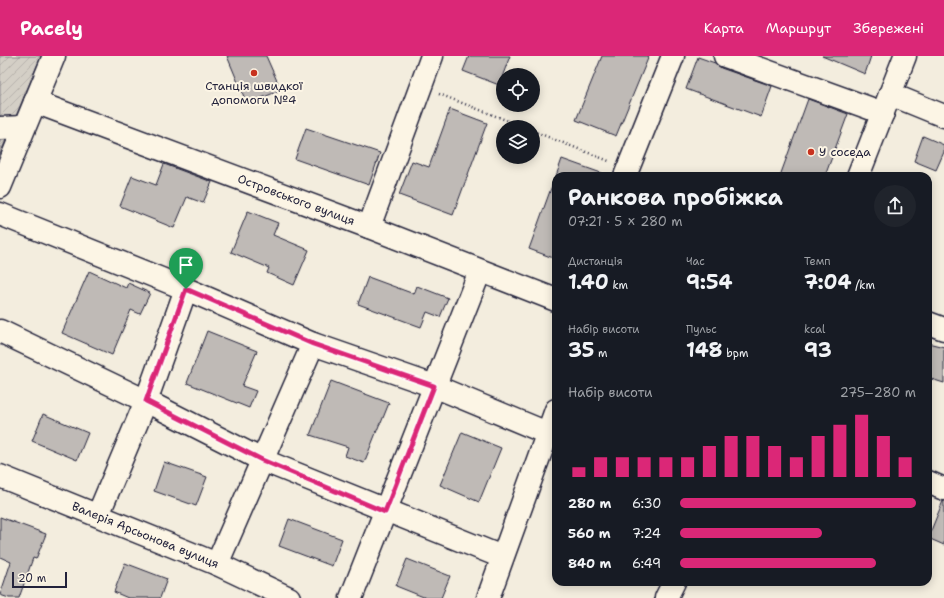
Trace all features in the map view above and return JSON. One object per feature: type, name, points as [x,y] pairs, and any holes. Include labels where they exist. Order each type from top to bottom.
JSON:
[{"type":"street","points":[[0,186],[54,56]]},
{"type":"street","points":[[369,227],[432,56]]},
{"type":"street","points":[[627,172],[673,56]]},
{"type":"street","points":[[725,56],[887,104],[944,116]]},
{"type":"street","points":[[860,172],[905,56]]},
{"type":"street","name":"Островського вулиця","points":[[35,102],[369,227],[552,298]]},
{"type":"street","points":[[0,128],[24,127]]},
{"type":"street","points":[[0,214],[186,289],[313,344],[434,386],[548,433]]},
{"type":"street","points":[[351,598],[480,271]]},
{"type":"street","points":[[98,516],[146,401],[186,289]]},
{"type":"street","points":[[932,324],[944,328]]},
{"type":"street","points":[[0,331],[146,401],[262,460],[385,512],[502,557]]},
{"type":"street","points":[[216,564],[313,344]]},
{"type":"street","points":[[488,598],[552,422]]},
{"type":"street","name":"Валерія Арсьонова вулиця","points":[[0,476],[216,564],[289,598]]},
{"type":"street","points":[[932,484],[944,488]]},
{"type":"street","points":[[666,598],[672,586]]},
{"type":"path","points":[[421,87],[506,120]]},
{"type":"path","points":[[540,134],[627,172]]},
{"type":"shaded area","points":[[0,56],[41,56],[0,154]]},
{"type":"building","name":"Станція швидкої допомоги №4","points":[[227,56],[266,56],[281,90],[247,104]]},
{"type":"building","points":[[469,56],[510,56],[505,68],[496,68],[496,84],[463,71]]},
{"type":"building","points":[[602,56],[649,56],[616,136],[576,120]]},
{"type":"building","points":[[822,56],[871,56],[865,74]]},
{"type":"building","points":[[698,57],[715,63],[721,68],[772,86],[761,117],[686,89]]},
{"type":"building","points":[[808,99],[848,114],[826,172],[781,172]]},
{"type":"building","points":[[450,109],[487,123],[453,215],[399,195],[412,161],[429,167]]},
{"type":"building","points":[[306,128],[380,153],[369,185],[295,159]]},
{"type":"building","points":[[923,136],[944,145],[944,152],[936,170],[914,161]]},
{"type":"building","points":[[562,159],[598,172],[557,172]]},
{"type":"building","points":[[164,164],[212,182],[203,203],[187,197],[174,228],[120,206],[132,176],[156,185]]},
{"type":"building","points":[[552,186],[552,258],[529,249]]},
{"type":"building","points":[[248,211],[278,223],[273,235],[309,250],[294,285],[267,273],[269,268],[231,252]]},
{"type":"building","points":[[89,271],[126,288],[128,283],[150,293],[140,314],[131,310],[112,355],[62,333]]},
{"type":"building","points":[[368,277],[414,294],[417,286],[448,298],[440,317],[427,312],[421,327],[358,304]]},
{"type":"building","points":[[207,331],[257,351],[242,386],[256,391],[249,408],[187,383]]},
{"type":"building","points":[[932,344],[944,347],[944,383],[932,379]]},
{"type":"building","points":[[331,381],[389,403],[364,463],[345,456],[348,447],[310,435]]},
{"type":"building","points":[[43,414],[88,433],[77,460],[32,441]]},
{"type":"building","points":[[462,432],[501,448],[479,502],[440,485]]},
{"type":"building","points":[[164,462],[207,477],[196,506],[154,491]]},
{"type":"building","points":[[944,501],[944,545],[932,540],[932,528]]},
{"type":"building","points":[[0,517],[46,534],[36,559],[33,558],[19,598],[9,598],[0,595],[11,562],[0,557]]},
{"type":"building","points":[[289,519],[342,539],[332,566],[279,546]]},
{"type":"building","points":[[407,559],[450,576],[441,598],[426,598],[396,586]]},
{"type":"building","points":[[125,563],[167,579],[160,598],[128,598],[114,592]]},
{"type":"place","name":"Станція швидкої допомоги №4","points":[[254,73]]},
{"type":"place","name":"У соседа","points":[[811,152]]},
{"type":"route","points":[[186,289],[313,344],[434,386],[385,512],[262,460],[146,401],[186,289]]}]
